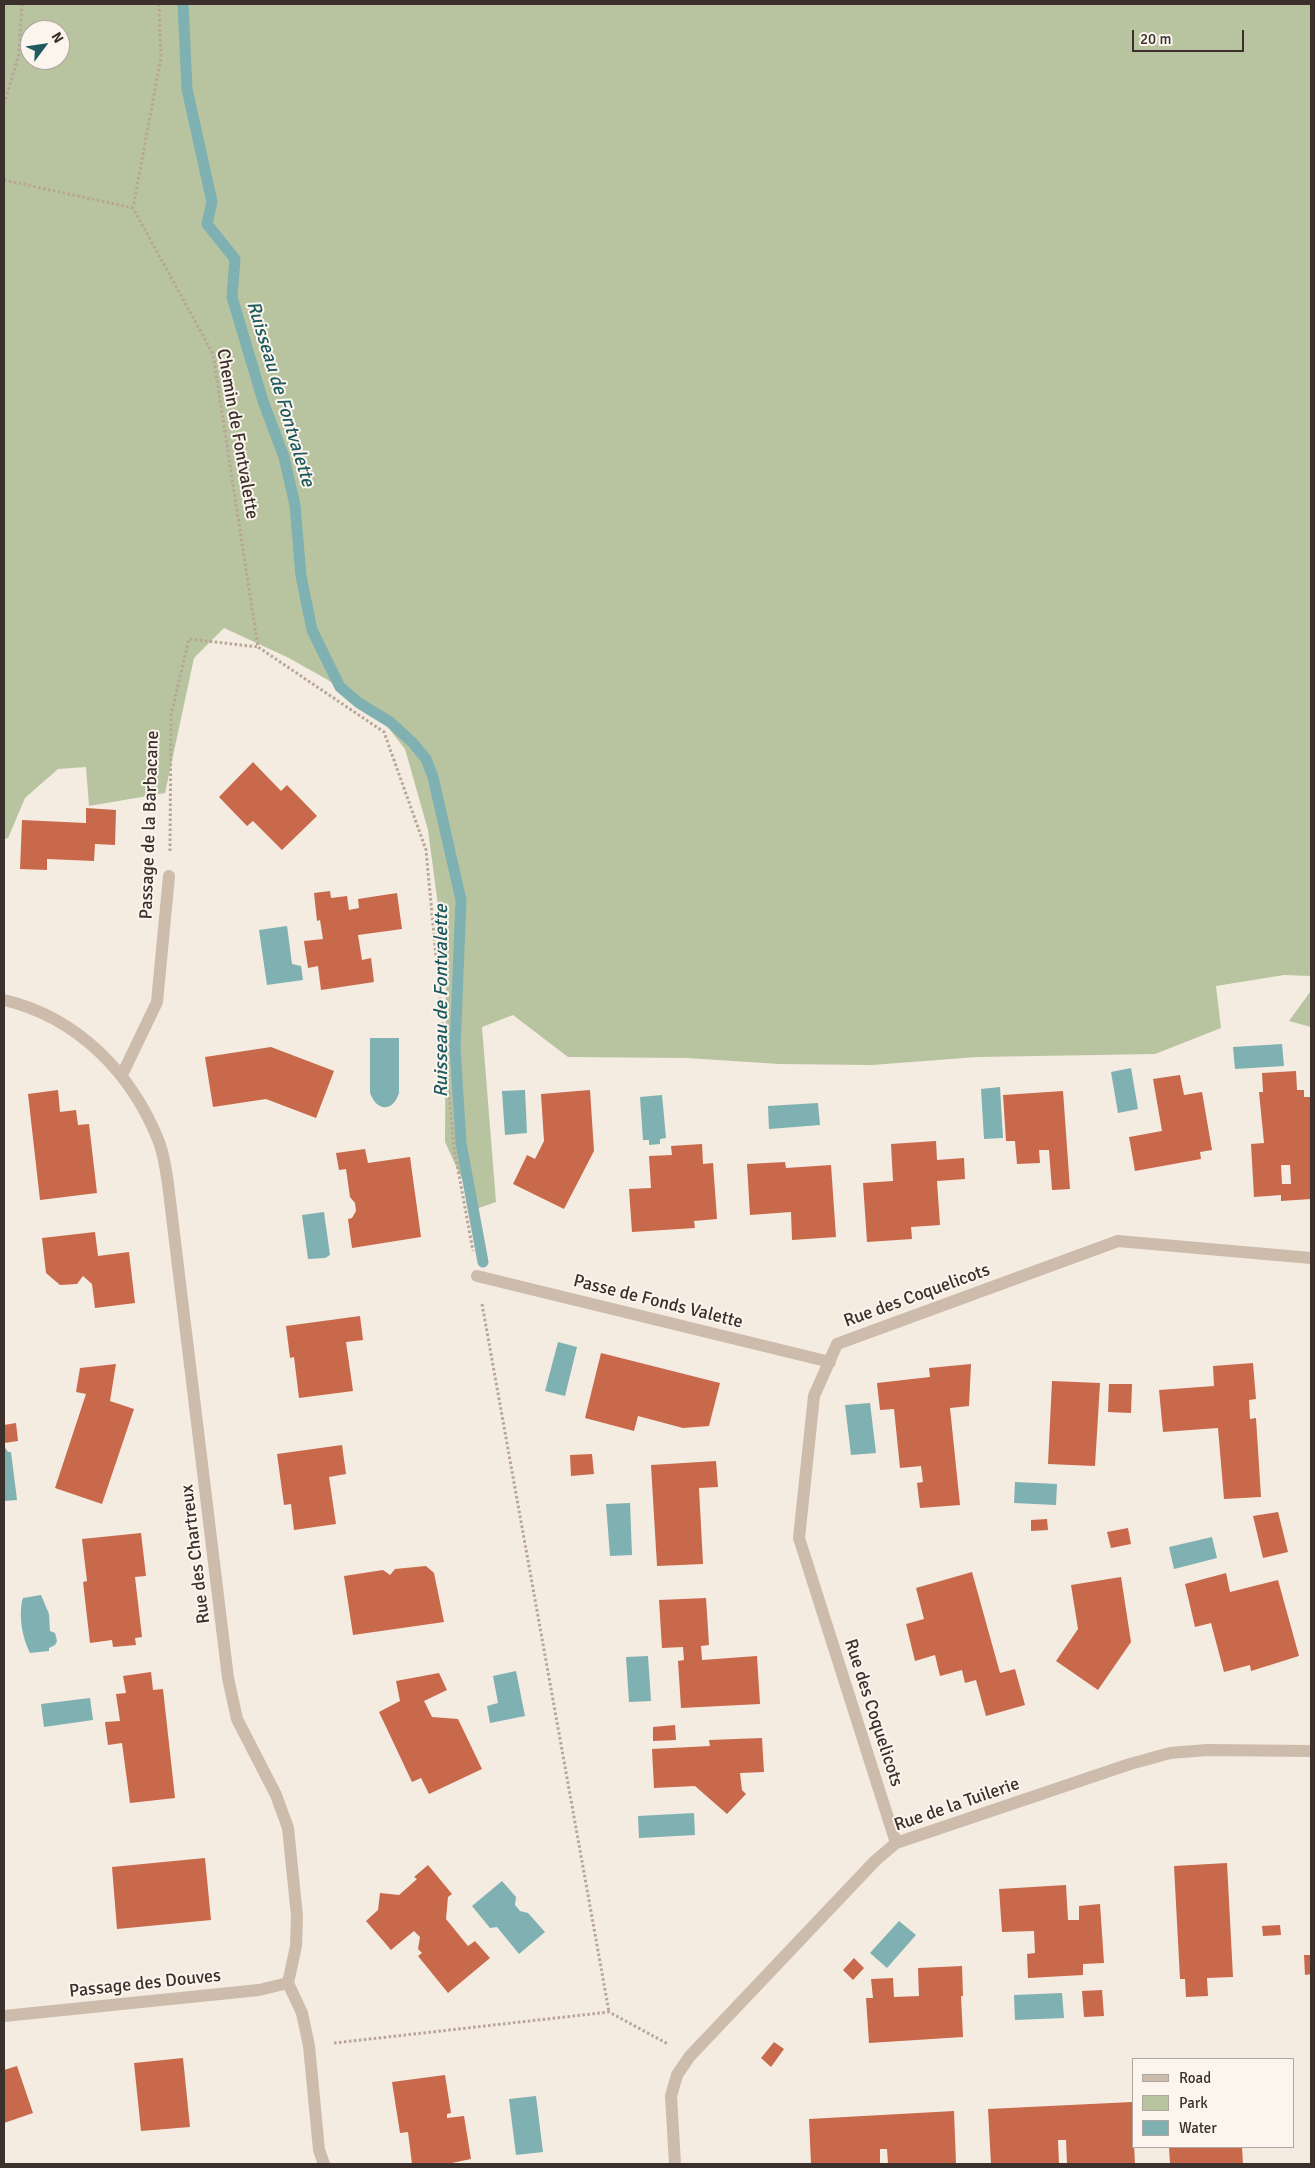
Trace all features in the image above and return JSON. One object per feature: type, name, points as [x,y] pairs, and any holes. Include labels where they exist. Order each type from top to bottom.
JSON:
[{"type":"street","name":"Passage de la Barbacane","points":[[122,1075],[157,1002],[169,876]]},
{"type":"street","name":"Rue des Chartreux","points":[[4,1000],[19,1003],[54,1018],[89,1042],[122,1075],[146,1112],[160,1144],[168,1184],[228,1678],[237,1719],[276,1795],[288,1828],[297,1916],[296,1946],[288,1983]]},
{"type":"street","name":"Rue des Coquelicots","points":[[896,1843],[799,1538],[814,1396],[837,1344],[1118,1241],[1311,1258]]},
{"type":"street","name":"Passe de Fonds Valette","points":[[477,1276],[830,1362]]},
{"type":"street","name":"Rue de la Tuilerie","points":[[675,2164],[672,2096],[677,2075],[690,2056],[875,1861],[896,1843],[1130,1764],[1170,1753],[1207,1750],[1311,1751]]},
{"type":"street","name":"Passage des Douves","points":[[4,2016],[259,1990],[288,1983]]},
{"type":"street","points":[[288,1983],[302,2013],[309,2046],[319,2150],[324,2164]]},
{"type":"path","points":[[4,104],[19,54],[22,4]]},
{"type":"path","points":[[4,180],[133,208],[161,57],[158,4]]},
{"type":"path","name":"Chemin de Fontvalette","points":[[133,208],[213,354],[258,647]]},
{"type":"path","name":"Passage de la Barbacane","points":[[169,876],[171,715],[189,640],[258,647]]},
{"type":"path","points":[[258,647],[384,732],[426,850],[454,1148],[609,2012]]},
{"type":"path","points":[[309,2046],[609,2012],[690,2056]]},
{"type":"green space","points":[[4,4],[1311,4],[1311,976],[1284,975],[1216,986],[1221,1028],[1155,1054],[977,1057],[872,1065],[779,1064],[687,1058],[568,1057],[513,1015],[482,1027],[496,1202],[476,1209],[445,1142],[446,966],[428,830],[405,749],[387,726],[328,680],[287,657],[224,628],[194,658],[165,793],[89,806],[86,767],[58,769],[25,798],[8,838],[4,839]]},
{"type":"green space","points":[[1310,992],[1311,1027],[1289,1021]]},
{"type":"water","points":[[287,926],[292,964],[301,966],[303,980],[267,985],[259,930]]},
{"type":"water","points":[[370,1038],[399,1038],[399,1093],[393,1104],[385,1107],[377,1104],[370,1093]]},
{"type":"water","points":[[1282,1044],[1284,1066],[1235,1069],[1233,1047]]},
{"type":"water","points":[[1131,1068],[1138,1109],[1118,1113],[1111,1072]]},
{"type":"water","points":[[1000,1087],[1003,1138],[984,1139],[981,1089]]},
{"type":"water","points":[[525,1090],[527,1133],[505,1135],[502,1091]]},
{"type":"water","points":[[662,1095],[666,1138],[660,1139],[660,1144],[649,1145],[649,1140],[643,1140],[640,1097]]},
{"type":"water","points":[[818,1103],[820,1125],[769,1129],[768,1106]]},
{"type":"water","points":[[324,1212],[330,1255],[325,1258],[308,1259],[302,1215]]},
{"type":"water","points":[[558,1342],[577,1347],[565,1396],[545,1391]]},
{"type":"water","points":[[870,1403],[876,1453],[851,1455],[845,1405]]},
{"type":"water","points":[[4,1446],[8,1452],[11,1452],[17,1500],[4,1501]]},
{"type":"water","points":[[1015,1482],[1057,1484],[1056,1505],[1014,1503]]},
{"type":"water","points":[[630,1503],[632,1555],[610,1556],[606,1504]]},
{"type":"water","points":[[1212,1537],[1217,1558],[1174,1569],[1169,1547]]},
{"type":"water","points":[[41,1595],[49,1614],[50,1631],[55,1633],[57,1641],[55,1645],[49,1648],[49,1651],[30,1653],[22,1627],[22,1601],[23,1598]]},
{"type":"water","points":[[648,1656],[651,1701],[629,1702],[626,1657]]},
{"type":"water","points":[[516,1671],[525,1716],[490,1723],[487,1706],[498,1703],[493,1676]]},
{"type":"water","points":[[90,1698],[93,1720],[44,1727],[41,1704]]},
{"type":"water","points":[[694,1813],[695,1835],[639,1838],[638,1816]]},
{"type":"water","points":[[502,1881],[516,1897],[515,1905],[520,1911],[528,1913],[545,1932],[519,1954],[497,1927],[490,1928],[472,1906]]},
{"type":"water","points":[[899,1921],[916,1935],[887,1968],[870,1953]]},
{"type":"water","points":[[1062,1993],[1064,2018],[1015,2020],[1014,1995]]},
{"type":"water","points":[[536,2096],[543,2152],[516,2155],[509,2099]]},
{"type":"building","points":[[253,762],[281,791],[287,785],[317,816],[282,850],[253,821],[247,826],[219,797]]},
{"type":"building","points":[[86,808],[116,810],[115,845],[95,844],[94,861],[47,859],[47,870],[20,869],[22,820],[86,823]]},
{"type":"building","points":[[330,891],[331,898],[347,896],[349,910],[359,908],[358,899],[397,893],[402,929],[358,935],[362,960],[371,958],[374,982],[321,990],[318,966],[308,968],[304,941],[323,939],[320,920],[317,921],[314,893]]},
{"type":"building","points":[[271,1047],[334,1071],[316,1118],[266,1099],[213,1107],[205,1057]]},
{"type":"building","points":[[1296,1071],[1297,1090],[1304,1090],[1304,1097],[1311,1097],[1311,1199],[1281,1201],[1281,1195],[1254,1197],[1251,1144],[1264,1143],[1259,1092],[1263,1092],[1262,1073]],"holes":[[[1281,1165],[1290,1165],[1291,1184],[1282,1184]]]},
{"type":"building","points":[[1180,1075],[1184,1095],[1202,1092],[1212,1150],[1200,1152],[1201,1159],[1135,1171],[1129,1137],[1162,1131],[1153,1079]]},
{"type":"building","points":[[58,1090],[60,1112],[76,1110],[78,1125],[89,1124],[97,1193],[40,1200],[28,1094]]},
{"type":"building","points":[[590,1090],[594,1151],[564,1209],[513,1184],[527,1155],[535,1159],[544,1141],[541,1094]]},
{"type":"building","points":[[1063,1091],[1070,1189],[1052,1190],[1049,1150],[1039,1150],[1040,1163],[1017,1164],[1015,1141],[1006,1141],[1003,1095]]},
{"type":"building","points":[[936,1141],[937,1160],[964,1158],[965,1179],[937,1181],[940,1225],[911,1227],[912,1239],[867,1242],[863,1183],[893,1181],[891,1144]]},
{"type":"building","points":[[702,1144],[703,1164],[713,1163],[717,1219],[694,1221],[695,1228],[632,1232],[629,1189],[651,1188],[649,1156],[672,1155],[671,1146]]},
{"type":"building","points":[[365,1149],[368,1163],[410,1157],[421,1237],[352,1248],[348,1219],[352,1218],[356,1211],[355,1203],[350,1197],[346,1169],[339,1170],[336,1153]]},
{"type":"building","points":[[785,1162],[786,1168],[831,1165],[836,1237],[792,1240],[791,1212],[750,1215],[747,1164]]},
{"type":"building","points":[[95,1232],[98,1256],[129,1252],[135,1303],[95,1308],[92,1284],[83,1276],[77,1284],[60,1285],[46,1273],[42,1238]]},
{"type":"building","points":[[360,1316],[363,1340],[346,1342],[353,1391],[299,1398],[294,1357],[290,1358],[286,1326]]},
{"type":"building","points":[[601,1353],[720,1383],[709,1426],[683,1428],[638,1416],[634,1431],[585,1418]]},
{"type":"building","points":[[1253,1363],[1256,1399],[1249,1400],[1250,1419],[1256,1418],[1261,1497],[1224,1499],[1218,1428],[1163,1432],[1159,1390],[1214,1386],[1213,1366]]},
{"type":"building","points":[[116,1364],[110,1401],[134,1409],[102,1504],[55,1488],[86,1394],[76,1392],[80,1368]]},
{"type":"building","points":[[971,1364],[969,1406],[950,1408],[960,1505],[920,1508],[917,1483],[923,1482],[921,1466],[900,1468],[894,1409],[880,1410],[877,1383],[930,1377],[929,1368]]},
{"type":"building","points":[[1052,1381],[1100,1383],[1095,1466],[1048,1464]]},
{"type":"building","points":[[1109,1384],[1132,1384],[1131,1413],[1108,1412]]},
{"type":"building","points":[[16,1423],[18,1441],[4,1443],[4,1425]]},
{"type":"building","points":[[342,1445],[346,1474],[329,1477],[336,1524],[294,1530],[291,1504],[284,1505],[277,1454]]},
{"type":"building","points":[[592,1454],[594,1474],[571,1476],[570,1455]]},
{"type":"building","points":[[716,1461],[718,1487],[699,1488],[703,1564],[657,1566],[651,1465]]},
{"type":"building","points":[[1278,1512],[1288,1552],[1263,1558],[1253,1516]]},
{"type":"building","points":[[1047,1519],[1048,1530],[1031,1531],[1031,1520]]},
{"type":"building","points":[[1128,1528],[1131,1544],[1111,1548],[1107,1532]]},
{"type":"building","points":[[141,1533],[146,1576],[135,1577],[142,1637],[135,1638],[136,1645],[113,1647],[112,1640],[90,1643],[83,1582],[87,1581],[82,1539]]},
{"type":"building","points":[[426,1566],[434,1573],[444,1622],[353,1635],[344,1576],[383,1570],[390,1575],[395,1569]]},
{"type":"building","points":[[972,1572],[1000,1673],[1015,1669],[1025,1705],[986,1716],[976,1680],[965,1683],[962,1670],[940,1676],[935,1655],[915,1661],[906,1624],[924,1619],[916,1588]]},
{"type":"building","points":[[1226,1573],[1230,1592],[1278,1580],[1299,1656],[1251,1671],[1250,1665],[1224,1672],[1211,1623],[1195,1627],[1185,1584]]},
{"type":"building","points":[[1121,1577],[1131,1642],[1098,1690],[1056,1661],[1078,1629],[1071,1585]]},
{"type":"building","points":[[706,1598],[709,1645],[701,1646],[702,1660],[757,1656],[760,1704],[681,1708],[678,1661],[684,1660],[683,1647],[662,1648],[659,1600]]},
{"type":"building","points":[[151,1672],[153,1690],[163,1689],[175,1798],[130,1803],[122,1743],[108,1745],[105,1722],[120,1721],[116,1694],[126,1693],[123,1676]]},
{"type":"building","points":[[439,1673],[447,1690],[424,1701],[432,1717],[458,1719],[482,1769],[429,1794],[421,1778],[412,1782],[379,1712],[400,1701],[396,1681]]},
{"type":"building","points":[[675,1725],[676,1740],[653,1741],[653,1727]]},
{"type":"building","points":[[762,1738],[764,1772],[740,1773],[742,1790],[746,1794],[727,1814],[695,1786],[654,1788],[652,1749],[710,1746],[709,1740]]},
{"type":"building","points":[[205,1858],[211,1920],[117,1929],[112,1867]]},
{"type":"building","points":[[1227,1863],[1233,1977],[1207,1978],[1208,1996],[1186,1997],[1185,1979],[1180,1979],[1174,1866]]},
{"type":"building","points":[[428,1865],[452,1894],[448,1897],[446,1919],[468,1946],[475,1941],[490,1958],[448,1993],[418,1956],[422,1953],[418,1949],[420,1937],[414,1931],[391,1950],[366,1921],[378,1910],[380,1893],[399,1895],[417,1879],[414,1877]]},
{"type":"building","points":[[1066,1885],[1068,1920],[1079,1920],[1079,1906],[1100,1904],[1104,1963],[1083,1964],[1083,1975],[1028,1978],[1027,1954],[1035,1953],[1034,1931],[1002,1932],[999,1889]]},
{"type":"building","points":[[1280,1925],[1281,1935],[1263,1936],[1262,1926]]},
{"type":"building","points":[[1304,1955],[1311,1955],[1311,1974],[1305,1975]]},
{"type":"building","points":[[854,1958],[864,1968],[853,1980],[843,1970]]},
{"type":"building","points":[[962,1966],[963,2037],[869,2043],[866,1998],[873,1998],[871,1979],[893,1978],[894,1997],[919,1996],[918,1968]]},
{"type":"building","points":[[1102,1990],[1104,2016],[1084,2017],[1082,1991]]},
{"type":"building","points":[[774,2042],[784,2049],[771,2067],[761,2058]]},
{"type":"building","points":[[183,2058],[190,2127],[141,2131],[134,2063]]},
{"type":"building","points":[[17,2066],[33,2113],[4,2123],[4,2070]]},
{"type":"building","points":[[445,2075],[451,2113],[447,2114],[447,2118],[464,2116],[471,2159],[447,2164],[412,2164],[408,2132],[400,2133],[392,2082]]},
{"type":"building","points":[[1132,2102],[1132,2148],[1134,2148],[1135,2164],[1067,2164],[1066,2140],[1058,2140],[1059,2164],[991,2164],[988,2109]]},
{"type":"building","points":[[954,2111],[956,2164],[888,2164],[887,2149],[880,2149],[880,2164],[811,2164],[809,2119]]},
{"type":"building","points":[[1169,2148],[1242,2148],[1243,2164],[1170,2164]]},
{"type":"waterway","name":"Ruisseau de Fontvalette","points":[[183,4],[187,89],[212,202],[207,224],[235,259],[232,297],[263,401],[284,457],[295,505],[301,576],[312,630],[340,687],[359,703],[390,722],[413,743],[426,759],[433,777],[461,900],[455,1048],[461,1143],[483,1262]]}]
